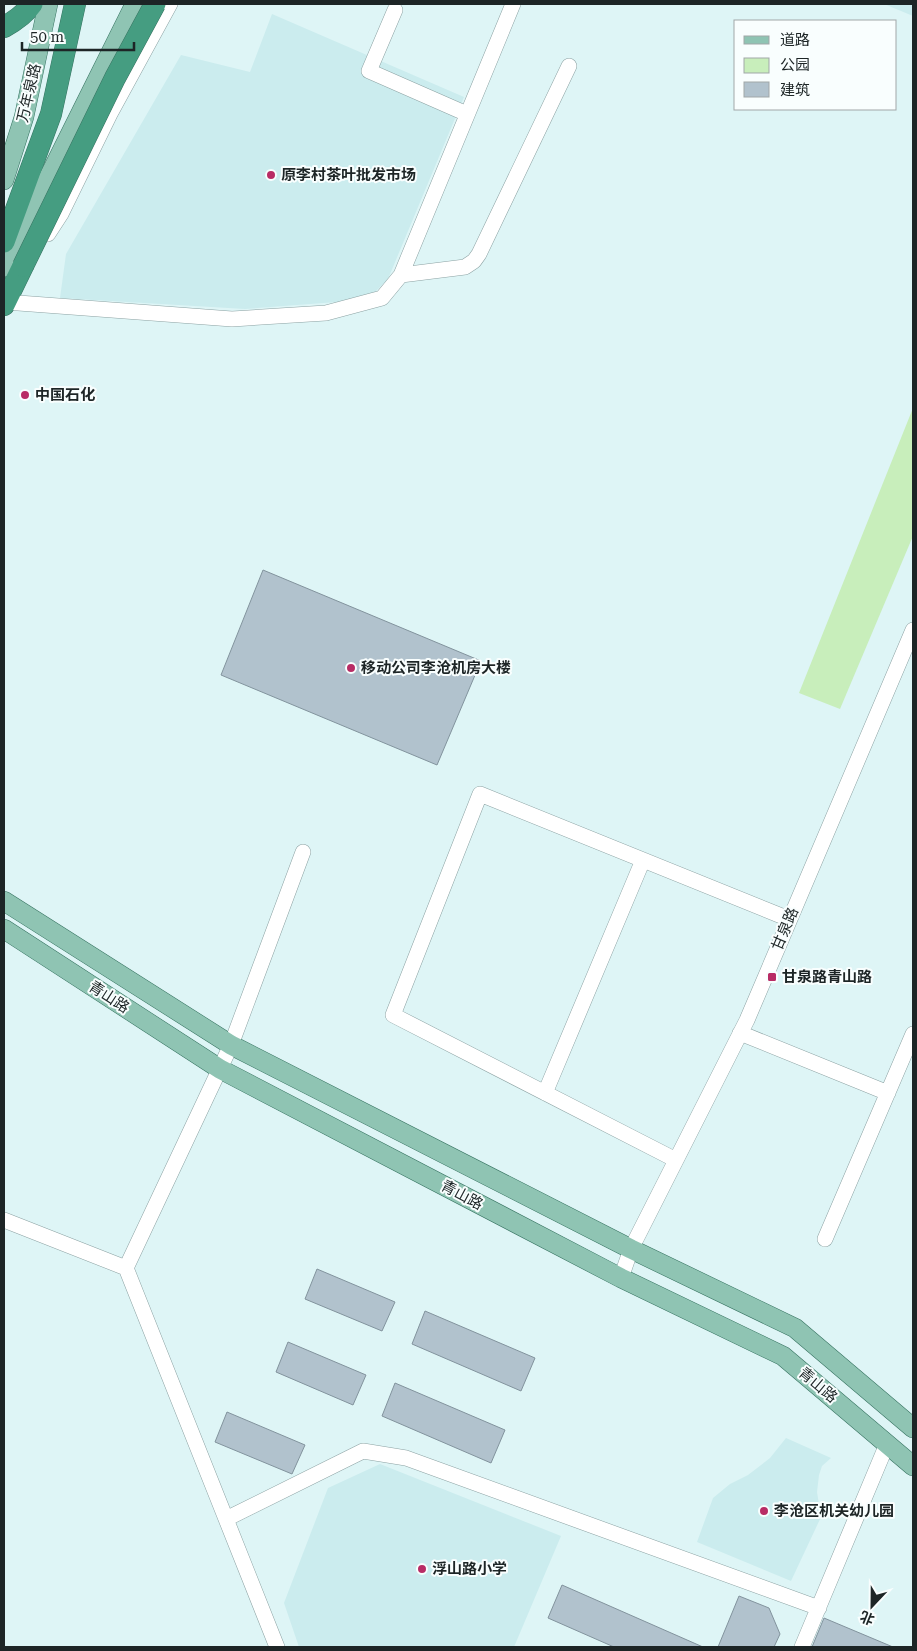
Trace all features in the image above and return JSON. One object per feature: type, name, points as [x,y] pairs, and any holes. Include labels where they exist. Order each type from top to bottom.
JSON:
[{"type":"highway","points":[[4,27],[16,20],[32,4]]},
{"type":"highway","points":[[4,242],[51,114],[75,4]]},
{"type":"highway","points":[[4,304],[13,267],[155,4]]},
{"type":"main road","name":"万年泉路","points":[[4,180],[24,117],[48,4]]},
{"type":"main road","points":[[13,267],[29,215],[135,4]]},
{"type":"main road","name":"青山路","points":[[4,901],[231,1045],[631,1249],[795,1328],[913,1428]]},
{"type":"main road","name":"青山路","points":[[4,929],[220,1068],[620,1278],[783,1356],[913,1466]]},
{"type":"street","points":[[13,267],[42,244],[61,214],[110,114],[170,4]]},
{"type":"street","points":[[4,304],[232,320],[326,313],[382,298],[401,275],[513,4]]},
{"type":"street","points":[[394,10],[369,71],[467,114]]},
{"type":"street","points":[[401,275],[465,267],[474,261],[569,66]]},
{"type":"street","name":"甘泉路","points":[[620,1278],[631,1249],[740,1033],[913,630]]},
{"type":"street","points":[[676,1160],[393,1015],[480,794],[790,919]]},
{"type":"street","points":[[126,1268],[231,1045],[303,852]]},
{"type":"street","points":[[545,1093],[643,860]]},
{"type":"street","points":[[740,1033],[888,1094]]},
{"type":"street","points":[[825,1239],[913,1034]]},
{"type":"street","points":[[4,1220],[126,1268],[277,1647]]},
{"type":"street","points":[[802,1647],[888,1444]]},
{"type":"street","points":[[226,1519],[363,1451],[406,1458],[819,1608]]},
{"type":"shaded area","points":[[884,4],[913,4],[913,16]]},
{"type":"shaded area","name":"原李村茶叶批发市场","points":[[272,14],[464,97],[388,279],[375,292],[350,301],[245,309],[60,298],[66,254],[181,55],[250,72]]},
{"type":"shaded area","name":"李沧区机关幼儿园","points":[[786,1438],[831,1458],[822,1466],[819,1475],[817,1492],[821,1517],[791,1581],[697,1542],[713,1498],[730,1484],[748,1475],[770,1458]]},
{"type":"shaded area","name":"浮山路小学","points":[[380,1464],[561,1536],[514,1647],[299,1647],[284,1603],[328,1488]]},
{"type":"green space","points":[[913,408],[913,536],[840,709],[799,693]]},
{"type":"building","name":"移动公司李沧机房大楼","points":[[263,570],[481,661],[437,765],[221,675]]},
{"type":"building","points":[[317,1269],[395,1302],[382,1331],[305,1299]]},
{"type":"building","points":[[425,1311],[535,1358],[521,1391],[412,1344]]},
{"type":"building","points":[[288,1342],[366,1375],[353,1405],[276,1372]]},
{"type":"building","points":[[395,1383],[505,1430],[491,1463],[382,1416]]},
{"type":"building","points":[[227,1412],[305,1445],[292,1474],[215,1442]]},
{"type":"building","points":[[562,1585],[703,1647],[614,1647],[548,1618]]},
{"type":"building","points":[[739,1596],[769,1608],[780,1634],[774,1647],[718,1647]]},
{"type":"building","points":[[824,1618],[893,1647],[812,1647]]},
{"type":"place","name":"原李村茶叶批发市场","points":[[271,175]]},
{"type":"place","name":"中国石化","points":[[25,395]]},
{"type":"place","name":"移动公司李沧机房大楼","points":[[351,668]]},
{"type":"place","name":"甘泉路青山路","points":[[772,977]]},
{"type":"place","name":"李沧区机关幼儿园","points":[[764,1511]]},
{"type":"place","name":"浮山路小学","points":[[422,1569]]}]
